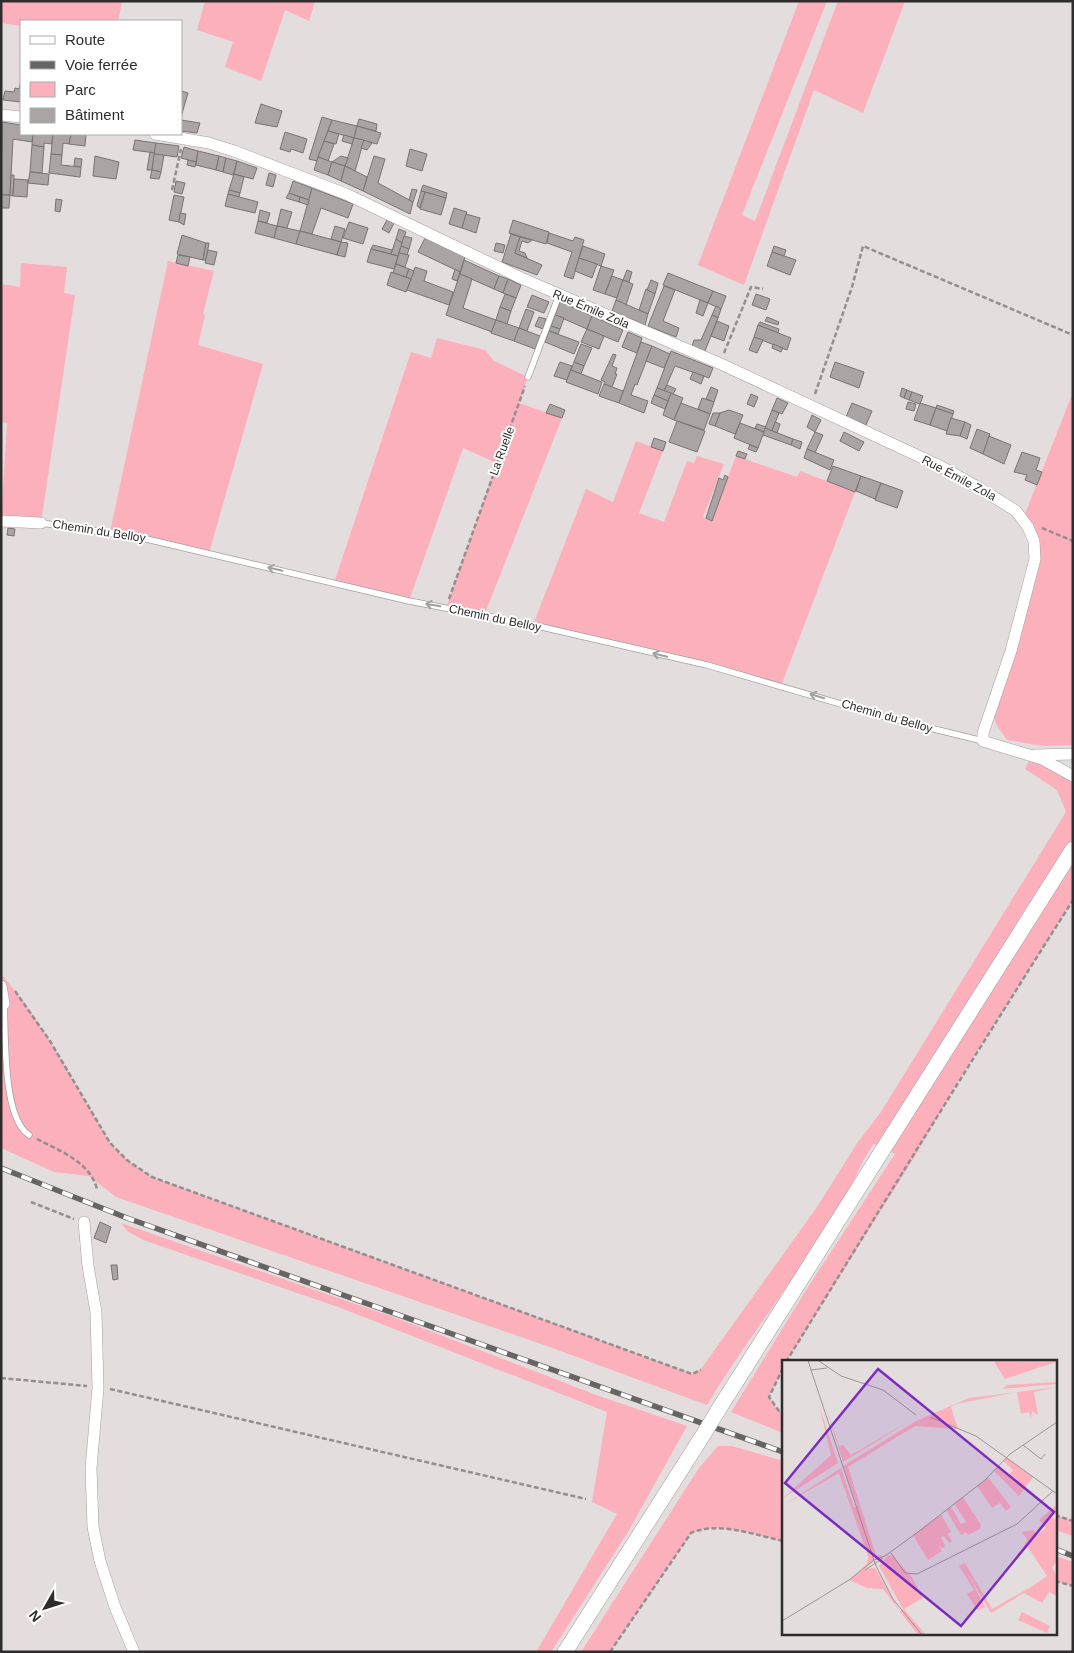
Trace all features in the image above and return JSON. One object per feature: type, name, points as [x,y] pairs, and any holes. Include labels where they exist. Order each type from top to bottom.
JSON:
[{"type":"street","points":[[1,115],[20,117]]},
{"type":"street","name":"Rue Émile Zola","points":[[162,135],[183,138],[238,152],[338,190],[559,295],[720,364],[942,468],[1016,511],[1028,528]]},
{"type":"street","name":"Chemin du Belloy","points":[[1,522],[41,523]]},
{"type":"street","points":[[1028,528],[1034,541],[1035,559],[1011,651],[983,733],[983,741],[1032,755],[1073,776]]},
{"type":"street","points":[[1032,755],[1073,754]]},
{"type":"street","points":[[565,1652],[1073,849]]},
{"type":"street","points":[[4,1004],[7,987]]},
{"type":"street","points":[[84,1222],[88,1266],[96,1312],[98,1388],[91,1468],[94,1527],[109,1589],[134,1652]]},
{"type":"lane","points":[[528,377],[559,295]]},
{"type":"lane","name":"Chemin du Belloy","points":[[41,523],[110,532],[171,544],[409,601],[533,625],[707,666],[888,718],[983,741]]},
{"type":"lane","points":[[4,1004],[10,1099],[21,1129],[29,1134]]},
{"type":"path","points":[[172,190],[183,138]]},
{"type":"path","points":[[811,407],[852,287],[863,246],[1073,335]]},
{"type":"path","points":[[720,364],[751,287],[763,289]]},
{"type":"path","name":"La Ruelle","points":[[446,608],[528,377]]},
{"type":"path","points":[[1028,528],[1038,526],[1052,530],[1073,541]]},
{"type":"path","points":[[787,1360],[912,1160],[957,1083],[1073,900]]},
{"type":"path","points":[[7,987],[50,1041],[110,1143],[128,1161],[152,1177],[692,1374],[701,1370]]},
{"type":"path","points":[[29,1134],[72,1158],[94,1176],[97,1189]]},
{"type":"path","points":[[31,1202],[84,1222]]},
{"type":"path","points":[[782,1370],[769,1396],[779,1411],[782,1412]]},
{"type":"path","points":[[1,1378],[98,1388],[586,1499]]},
{"type":"path","points":[[1056,1515],[1073,1521]]},
{"type":"path","points":[[610,1652],[691,1533],[701,1528],[723,1529],[782,1541]]},
{"type":"path","points":[[1056,1581],[1073,1586]]},
{"type":"green space","points":[[1,1],[122,1],[118,20],[20,20],[20,26],[1,23]]},
{"type":"green space","points":[[205,1],[315,1],[309,21],[285,10],[261,81],[225,67],[233,42],[197,30]]},
{"type":"green space","points":[[799,1],[827,1],[742,215],[755,221],[838,1],[905,1],[863,113],[814,90],[744,285],[698,265]]},
{"type":"green space","points":[[168,261],[214,271],[203,314],[205,315],[198,345],[263,364],[209,553],[110,532]]},
{"type":"green space","points":[[21,263],[67,267],[64,293],[75,295],[41,523],[1,521],[7,423],[1,422],[1,284],[20,287]]},
{"type":"green space","points":[[437,338],[485,350],[494,361],[528,377],[519,403],[562,418],[484,616],[446,608],[497,463],[463,448],[409,601],[334,583],[411,352],[431,358]]},
{"type":"green space","points":[[1073,392],[1073,745],[1044,746],[1007,740],[996,724],[992,708],[1035,559],[1025,514]]},
{"type":"green space","points":[[636,441],[663,451],[639,513],[664,522],[687,461],[694,463],[697,456],[724,464],[703,517],[711,520],[736,456],[797,477],[800,471],[855,492],[781,686],[707,665],[533,625],[586,489],[613,502]]},
{"type":"green space","points":[[1032,755],[1073,776],[1073,900],[957,1083],[912,1161],[787,1360],[782,1360],[782,1370],[769,1397],[779,1411],[782,1412],[782,1433],[731,1412],[808,1287],[895,1154],[874,1144],[864,1159],[840,1208],[707,1405],[544,1345],[116,1197],[89,1176],[54,1172],[1,1148],[1,974],[24,1002],[50,1041],[110,1143],[128,1161],[152,1177],[692,1374],[701,1369],[817,1207],[858,1142],[881,1112],[1066,812],[1057,790],[1025,769]]},
{"type":"green space","points":[[121,1223],[396,1318],[599,1396],[687,1426],[628,1532],[551,1652],[536,1652],[617,1514],[592,1502],[607,1412],[338,1307],[143,1240],[127,1231]]},
{"type":"green space","points":[[718,1446],[732,1446],[782,1461],[782,1541],[737,1530],[713,1528],[691,1533],[610,1652],[581,1652],[699,1468]]},
{"type":"green space","points":[[1056,1515],[1073,1521],[1073,1536],[1056,1530]]},
{"type":"green space","points":[[1056,1556],[1073,1562],[1073,1586],[1056,1581]]},
{"type":"building","points":[[20,84],[20,102],[3,100],[5,91],[14,92],[15,88],[19,89]]},
{"type":"building","points":[[182,91],[188,93],[182,114]]},
{"type":"building","points":[[261,104],[282,111],[277,127],[255,123]]},
{"type":"building","points":[[322,117],[332,120],[317,161],[309,159]]},
{"type":"building","points":[[359,119],[377,124],[376,131],[357,126]]},
{"type":"building","points":[[182,120],[200,123],[197,133],[182,131]]},
{"type":"building","points":[[332,120],[357,126],[354,138],[328,131]]},
{"type":"building","points":[[2,122],[20,125],[20,135],[33,135],[32,142],[13,139],[10,195],[1,195]]},
{"type":"building","points":[[357,126],[381,133],[377,144],[354,138]]},
{"type":"building","points":[[328,131],[339,134],[336,144],[324,141]]},
{"type":"building","points":[[285,132],[307,139],[303,153],[291,149],[290,152],[280,149]]},
{"type":"building","points":[[33,135],[53,135],[52,144],[44,143],[44,147],[32,145]]},
{"type":"building","points":[[53,135],[71,135],[69,144],[63,143],[62,155],[51,154]]},
{"type":"building","points":[[71,135],[86,135],[85,146],[69,144]]},
{"type":"building","points":[[344,135],[354,138],[352,144],[342,141]]},
{"type":"building","points":[[354,138],[364,140],[355,171],[345,166]]},
{"type":"building","points":[[135,140],[156,143],[155,153],[133,150]]},
{"type":"building","points":[[364,140],[372,143],[367,150],[361,148]]},
{"type":"building","points":[[324,141],[334,144],[328,161],[318,157]]},
{"type":"building","points":[[156,143],[179,146],[177,157],[154,154]]},
{"type":"building","points":[[32,145],[44,147],[42,173],[30,172]]},
{"type":"building","points":[[184,147],[198,151],[196,162],[181,158]]},
{"type":"building","points":[[410,149],[427,154],[422,171],[406,166]]},
{"type":"building","points":[[198,151],[219,156],[216,170],[196,165]]},
{"type":"building","points":[[150,152],[155,153],[152,170],[147,170]]},
{"type":"building","points":[[51,154],[62,155],[61,165],[81,167],[80,177],[49,173]]},
{"type":"building","points":[[154,154],[164,155],[161,172],[152,170]]},
{"type":"building","points":[[95,156],[119,162],[116,179],[93,176]]},
{"type":"building","points":[[219,156],[226,158],[223,172],[216,170]]},
{"type":"building","points":[[341,156],[348,158],[345,166],[332,162]]},
{"type":"building","points":[[374,156],[385,159],[378,183],[413,202],[410,214],[363,191]]},
{"type":"building","points":[[318,157],[332,162],[328,175],[314,170]]},
{"type":"building","points":[[75,158],[82,159],[81,167],[74,166]]},
{"type":"building","points":[[226,158],[237,161],[233,175],[223,172]]},
{"type":"building","points":[[188,160],[196,162],[195,167],[187,165]]},
{"type":"building","points":[[237,161],[257,168],[253,179],[234,174]]},
{"type":"building","points":[[332,162],[345,166],[341,181],[328,175]]},
{"type":"building","points":[[345,166],[367,177],[363,191],[341,181]]},
{"type":"building","points":[[152,170],[161,172],[159,179],[150,178]]},
{"type":"building","points":[[30,172],[49,174],[48,185],[28,183]]},
{"type":"building","points":[[269,173],[276,175],[273,187],[266,185]]},
{"type":"building","points":[[234,174],[244,177],[240,193],[229,190]]},
{"type":"building","points":[[11,175],[14,175],[13,196],[10,195]]},
{"type":"building","points":[[14,179],[28,180],[27,197],[13,196]]},
{"type":"building","points":[[176,181],[185,183],[182,194],[174,192]]},
{"type":"building","points":[[293,181],[312,188],[309,200],[289,193]]},
{"type":"building","points":[[423,185],[447,193],[446,198],[421,191]]},
{"type":"building","points":[[312,188],[353,204],[348,218],[321,208],[312,234],[300,231]]},
{"type":"building","points":[[412,189],[417,190],[413,202],[409,200]]},
{"type":"building","points":[[229,190],[240,193],[239,197],[228,194]]},
{"type":"building","points":[[421,191],[425,192],[420,208],[417,206]]},
{"type":"building","points":[[425,192],[446,198],[441,215],[420,209]]},
{"type":"building","points":[[289,193],[300,197],[299,202],[286,198]]},
{"type":"building","points":[[228,194],[258,202],[255,213],[225,206]]},
{"type":"building","points":[[1,195],[10,195],[9,208],[1,208]]},
{"type":"building","points":[[174,195],[184,197],[179,222],[169,220]]},
{"type":"building","points":[[300,197],[309,200],[308,205],[299,202]]},
{"type":"building","points":[[56,199],[62,200],[60,212],[55,211]]},
{"type":"building","points":[[454,208],[467,212],[462,228],[449,224]]},
{"type":"building","points":[[281,209],[292,212],[287,228],[277,226]]},
{"type":"building","points":[[260,210],[270,213],[267,223],[258,221]]},
{"type":"building","points":[[180,213],[186,214],[184,225],[179,222]]},
{"type":"building","points":[[466,214],[480,218],[476,233],[462,228]]},
{"type":"building","points":[[387,220],[394,223],[389,233],[382,229]]},
{"type":"building","points":[[513,220],[549,232],[546,244],[509,233]]},
{"type":"building","points":[[258,221],[277,226],[274,238],[255,233]]},
{"type":"building","points":[[349,222],[368,228],[363,244],[343,238]]},
{"type":"building","points":[[277,226],[300,231],[296,244],[274,238]]},
{"type":"building","points":[[335,226],[345,229],[341,242],[331,239]]},
{"type":"building","points":[[399,229],[406,232],[402,243],[396,239]]},
{"type":"building","points":[[300,231],[341,242],[337,255],[296,244]]},
{"type":"building","points":[[549,233],[573,241],[575,237],[584,240],[573,279],[564,276],[572,252],[547,243]]},
{"type":"building","points":[[511,234],[520,237],[515,253],[542,265],[537,275],[502,262]]},
{"type":"building","points":[[182,235],[206,243],[203,260],[177,254]]},
{"type":"building","points":[[404,236],[412,238],[409,249],[401,246]]},
{"type":"building","points":[[520,237],[532,240],[528,243],[522,241],[519,251],[525,253],[527,258],[515,253]]},
{"type":"building","points":[[425,238],[465,257],[460,272],[418,252]]},
{"type":"building","points":[[396,239],[402,243],[398,256],[391,254]]},
{"type":"building","points":[[341,242],[348,243],[345,257],[337,255]]},
{"type":"building","points":[[206,243],[209,243],[206,260],[203,260]]},
{"type":"building","points":[[496,243],[505,245],[503,253],[494,251]]},
{"type":"building","points":[[373,245],[392,250],[391,254],[371,249]]},
{"type":"building","points":[[401,246],[409,249],[407,255],[399,253]]},
{"type":"building","points":[[583,246],[605,254],[601,266],[579,258]]},
{"type":"building","points":[[774,246],[786,250],[784,256],[772,252]]},
{"type":"building","points":[[371,249],[398,256],[394,269],[367,262]]},
{"type":"building","points":[[208,250],[217,252],[214,265],[205,263]]},
{"type":"building","points":[[772,252],[796,260],[790,275],[767,266]]},
{"type":"building","points":[[399,253],[409,255],[405,267],[396,264]]},
{"type":"building","points":[[178,255],[190,257],[188,266],[176,263]]},
{"type":"building","points":[[579,258],[597,264],[592,278],[575,271]]},
{"type":"building","points":[[464,260],[499,276],[494,289],[460,274]]},
{"type":"building","points":[[396,264],[409,269],[406,277],[393,273]]},
{"type":"building","points":[[601,266],[614,270],[605,294],[593,290]]},
{"type":"building","points":[[415,267],[427,271],[424,281],[453,292],[449,305],[407,290]]},
{"type":"building","points":[[409,269],[414,271],[411,279],[406,277]]},
{"type":"building","points":[[455,269],[460,272],[457,281],[452,279]]},
{"type":"building","points":[[627,270],[632,272],[629,282],[623,280]]},
{"type":"building","points":[[391,272],[411,279],[406,292],[387,285]]},
{"type":"building","points":[[668,273],[713,291],[708,303],[663,285]]},
{"type":"building","points":[[460,274],[472,279],[463,308],[496,320],[492,332],[446,315]]},
{"type":"building","points":[[499,276],[508,279],[503,293],[494,289]]},
{"type":"building","points":[[612,276],[623,280],[617,298],[605,294]]},
{"type":"building","points":[[508,279],[521,285],[516,298],[503,293]]},
{"type":"building","points":[[623,280],[633,284],[626,305],[616,300]]},
{"type":"building","points":[[651,280],[658,283],[655,294],[647,290]]},
{"type":"building","points":[[664,286],[675,290],[663,321],[679,328],[676,337],[648,326]]},
{"type":"building","points":[[646,289],[655,294],[648,314],[639,310]]},
{"type":"building","points":[[713,291],[726,296],[721,309],[708,303]]},
{"type":"building","points":[[505,294],[516,298],[511,311],[500,307]]},
{"type":"building","points":[[756,294],[770,299],[766,310],[752,305]]},
{"type":"building","points":[[532,295],[549,302],[544,313],[527,307]]},
{"type":"building","points":[[616,300],[648,314],[645,325],[612,311]]},
{"type":"building","points":[[700,300],[708,303],[703,316],[696,313]]},
{"type":"building","points":[[560,302],[592,316],[587,329],[555,315]]},
{"type":"building","points":[[716,306],[721,309],[718,318],[712,315]]},
{"type":"building","points":[[500,307],[511,311],[507,324],[496,320]]},
{"type":"building","points":[[526,309],[534,312],[527,331],[519,328]]},
{"type":"building","points":[[555,315],[564,318],[560,329],[551,326]]},
{"type":"building","points":[[712,315],[718,318],[705,351],[692,346],[694,340],[701,340]]},
{"type":"building","points":[[592,316],[623,330],[618,342],[587,329]]},
{"type":"building","points":[[539,317],[546,319],[543,329],[535,326]]},
{"type":"building","points":[[767,317],[779,322],[778,325],[765,321]]},
{"type":"building","points":[[496,320],[519,328],[514,341],[491,333]]},
{"type":"building","points":[[717,321],[729,326],[724,341],[711,336]]},
{"type":"building","points":[[760,322],[779,329],[778,333],[758,325]]},
{"type":"building","points":[[758,325],[791,338],[787,350],[754,337]]},
{"type":"building","points":[[551,326],[560,329],[558,334],[549,331]]},
{"type":"building","points":[[519,328],[540,336],[535,349],[514,341]]},
{"type":"building","points":[[587,329],[604,336],[599,349],[581,342]]},
{"type":"building","points":[[549,331],[579,342],[574,354],[545,342]]},
{"type":"building","points":[[628,332],[642,338],[637,353],[622,347]]},
{"type":"building","points":[[754,337],[763,340],[757,353],[749,350]]},
{"type":"building","points":[[641,342],[652,346],[637,385],[635,384],[631,395],[648,401],[644,413],[619,403]]},
{"type":"building","points":[[581,344],[592,348],[584,366],[574,362]]},
{"type":"building","points":[[773,344],[783,348],[781,352],[772,348]]},
{"type":"building","points":[[652,346],[670,354],[664,368],[646,361]]},
{"type":"building","points":[[671,351],[713,368],[709,378],[675,366],[664,391],[657,388]]},
{"type":"building","points":[[613,354],[616,355],[612,366],[617,368],[615,374],[617,374],[612,387],[604,384],[605,382],[601,380]]},
{"type":"building","points":[[560,362],[572,366],[567,380],[554,376]]},
{"type":"building","points":[[574,362],[584,366],[581,374],[571,370]]},
{"type":"building","points":[[835,362],[864,372],[859,388],[830,377]]},
{"type":"building","points":[[571,370],[602,382],[598,394],[566,382]]},
{"type":"building","points":[[693,372],[704,376],[701,384],[690,379]]},
{"type":"building","points":[[604,384],[623,391],[619,403],[599,396]]},
{"type":"building","points":[[667,385],[676,389],[673,394],[664,391]]},
{"type":"building","points":[[711,387],[718,390],[714,402],[706,399]]},
{"type":"building","points":[[657,388],[671,393],[668,401],[654,395]]},
{"type":"building","points":[[902,388],[907,390],[904,398],[900,396]]},
{"type":"building","points":[[907,390],[912,392],[909,400],[904,398]]},
{"type":"building","points":[[912,392],[923,396],[920,404],[909,400]]},
{"type":"building","points":[[671,393],[683,398],[674,420],[663,415]]},
{"type":"building","points":[[751,394],[758,397],[754,407],[747,404]]},
{"type":"building","points":[[654,395],[668,401],[665,409],[651,403]]},
{"type":"building","points":[[702,398],[714,402],[710,414],[698,409]]},
{"type":"building","points":[[777,398],[788,403],[782,414],[772,410]]},
{"type":"building","points":[[908,402],[916,404],[914,411],[906,409]]},
{"type":"building","points":[[681,403],[710,414],[704,430],[674,420]]},
{"type":"building","points":[[852,403],[872,411],[866,425],[846,417]]},
{"type":"building","points":[[920,403],[936,408],[930,425],[914,420]]},
{"type":"building","points":[[550,404],[565,410],[562,418],[546,413]]},
{"type":"building","points":[[937,405],[954,411],[953,414],[936,408]]},
{"type":"building","points":[[936,408],[953,414],[947,431],[930,425]]},
{"type":"building","points":[[729,410],[743,415],[735,434],[715,426],[720,413]]},
{"type":"building","points":[[772,410],[779,413],[772,431],[765,428]]},
{"type":"building","points":[[713,413],[720,413],[715,426],[709,424]]},
{"type":"building","points":[[812,415],[821,420],[815,432],[807,427]]},
{"type":"building","points":[[951,418],[965,422],[960,436],[946,434]]},
{"type":"building","points":[[677,421],[705,431],[697,452],[669,442]]},
{"type":"building","points":[[775,422],[780,424],[777,433],[772,431]]},
{"type":"building","points":[[965,422],[971,425],[967,439],[960,436]]},
{"type":"building","points":[[740,423],[764,432],[758,448],[734,438]]},
{"type":"building","points":[[757,424],[766,427],[764,432],[755,428]]},
{"type":"building","points":[[765,428],[793,439],[791,445],[763,435]]},
{"type":"building","points":[[977,429],[990,434],[983,454],[970,448]]},
{"type":"building","points":[[815,432],[823,435],[815,453],[807,449]]},
{"type":"building","points":[[844,432],[864,442],[859,451],[840,441]]},
{"type":"building","points":[[989,436],[1011,445],[1004,464],[983,454]]},
{"type":"building","points":[[654,438],[666,442],[663,451],[651,447]]},
{"type":"building","points":[[793,439],[802,442],[800,449],[791,445]]},
{"type":"building","points":[[750,445],[758,448],[756,452],[748,449]]},
{"type":"building","points":[[807,449],[834,460],[830,470],[804,458]]},
{"type":"building","points":[[738,451],[747,454],[745,459],[736,456]]},
{"type":"building","points":[[1022,452],[1040,458],[1036,470],[1042,472],[1037,485],[1025,480],[1027,475],[1014,472]]},
{"type":"building","points":[[833,466],[861,476],[855,492],[827,481]]},
{"type":"building","points":[[725,475],[728,477],[712,521],[706,518],[719,478],[723,480]]},
{"type":"building","points":[[861,476],[881,483],[875,499],[856,491]]},
{"type":"building","points":[[881,483],[903,491],[897,508],[875,500]]},
{"type":"building","points":[[8,528],[15,529],[14,536],[7,535]]},
{"type":"building","points":[[100,1222],[111,1227],[106,1243],[94,1238]]},
{"type":"building","points":[[111,1265],[117,1265],[118,1279],[113,1280]]},
{"type":"railway","points":[[1,1168],[127,1218],[782,1452]]},
{"type":"railway","points":[[1056,1549],[1073,1556]]}]
